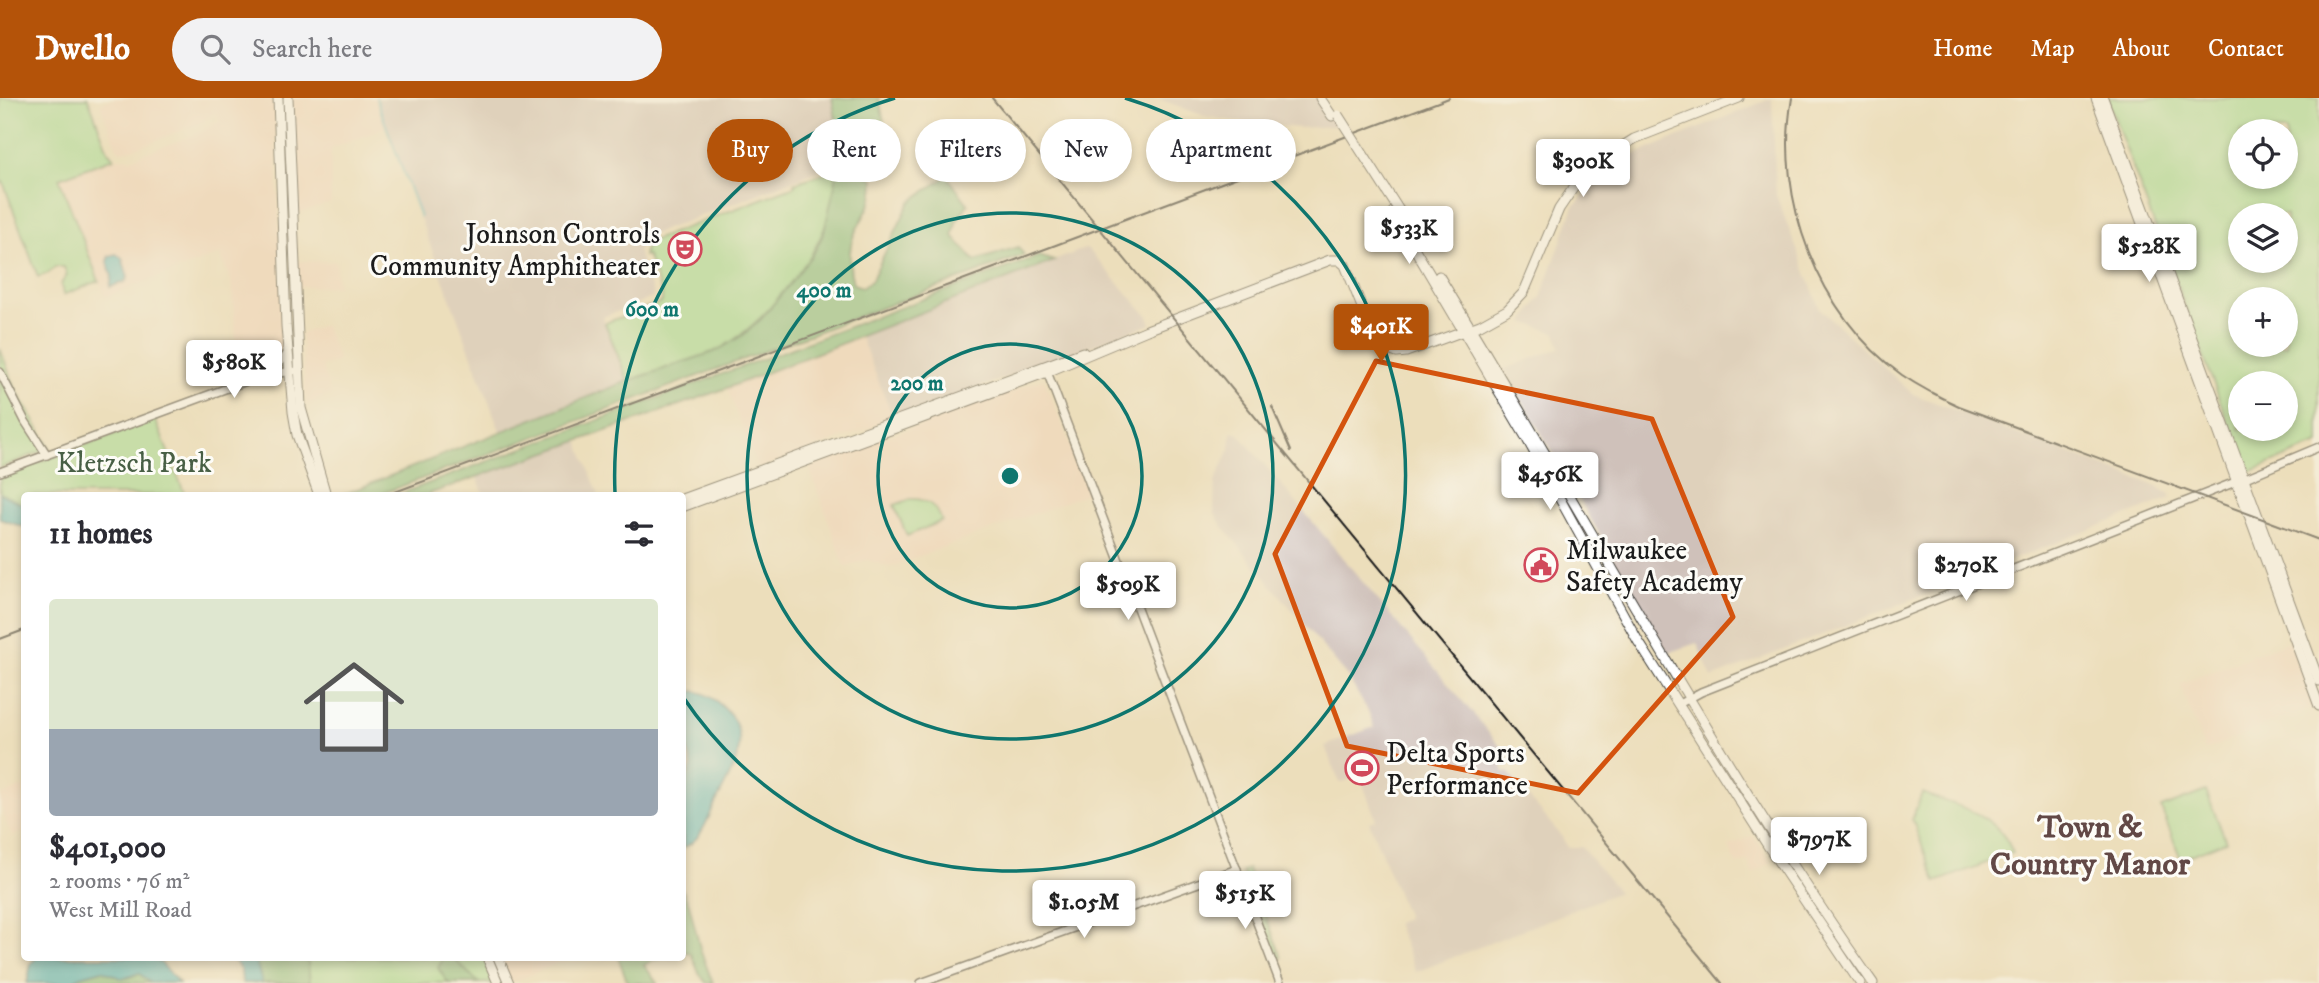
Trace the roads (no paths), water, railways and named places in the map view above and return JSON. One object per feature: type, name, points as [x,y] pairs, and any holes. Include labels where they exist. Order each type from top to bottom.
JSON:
[{"type":"main road","points":[[278,98],[288,353],[306,432],[325,492]]},
{"type":"main road","points":[[288,98],[297,435],[318,492]]},
{"type":"main road","points":[[1320,98],[1335,116],[1397,213],[1688,699],[1838,934],[1873,983]]},
{"type":"main road","points":[[1327,98],[1335,116]]},
{"type":"main road","points":[[686,505],[1324,261],[1335,260],[1345,265],[1374,337],[1385,349],[1397,353],[1406,352],[1468,330],[1507,310],[1524,292],[1559,209],[1576,184],[1599,161],[1634,139],[1739,98]]},
{"type":"main road","points":[[2096,98],[2239,481],[2319,681]]},
{"type":"main road","points":[[2104,98],[2319,706]]},
{"type":"main road","points":[[279,133],[289,132]]},
{"type":"main road","points":[[1468,330],[1639,641],[1770,849],[1860,983]]},
{"type":"main road","points":[[686,498],[1046,369]]},
{"type":"main road","points":[[489,961],[498,983]]},
{"type":"main road","points":[[500,961],[509,983]]},
{"type":"street","points":[[0,472],[260,376],[278,365],[288,353]]},
{"type":"street","points":[[1046,369],[1280,983]]},
{"type":"street","points":[[260,376],[294,371]]},
{"type":"street","points":[[0,372],[24,421],[47,455]]},
{"type":"street","points":[[1679,704],[2319,447]]},
{"type":"street","points":[[921,983],[1237,869]]},
{"type":"water","points":[[116,254],[122,258],[128,277],[125,282],[110,287],[112,277],[107,261],[109,256]]},
{"type":"water","points":[[0,493],[21,504],[21,526],[0,519]]},
{"type":"water","points":[[695,691],[717,701],[733,719],[739,744],[733,769],[705,825],[699,836],[686,846],[686,781],[692,766],[686,746],[686,692]]},
{"type":"water","points":[[157,961],[179,983],[150,983],[139,973],[123,979],[102,970],[81,976],[71,983],[27,983],[31,963]]},
{"type":"water","points":[[235,961],[256,961],[262,983],[242,983],[241,971]]},
{"type":"waterway","points":[[376,98],[420,217]]},
{"type":"railway","points":[[992,98],[1722,983]]},
{"type":"railway","points":[[395,492],[1449,98]]},
{"type":"railway","points":[[1792,98],[1788,136],[1790,175],[1797,214],[1809,252],[1826,288],[1847,321],[1872,350],[1902,375],[1959,406],[2319,540]]},
{"type":"railway","points":[[1272,407],[1291,451]]},
{"type":"railway","points":[[0,639],[21,631]]},
{"type":"place","name":"Johnson Controls Community Amphitheater","points":[[685,249]]},
{"type":"place","name":"Milwaukee Safety Academy","points":[[1541,565]]},
{"type":"place","name":"Delta Sports Performance","points":[[1362,768]]},
{"type":"district","name":"Town & Country Manor","points":[[2090,844]]},
{"type":"park label","name":"Kletzsch Park","points":[[134,462]]}]
